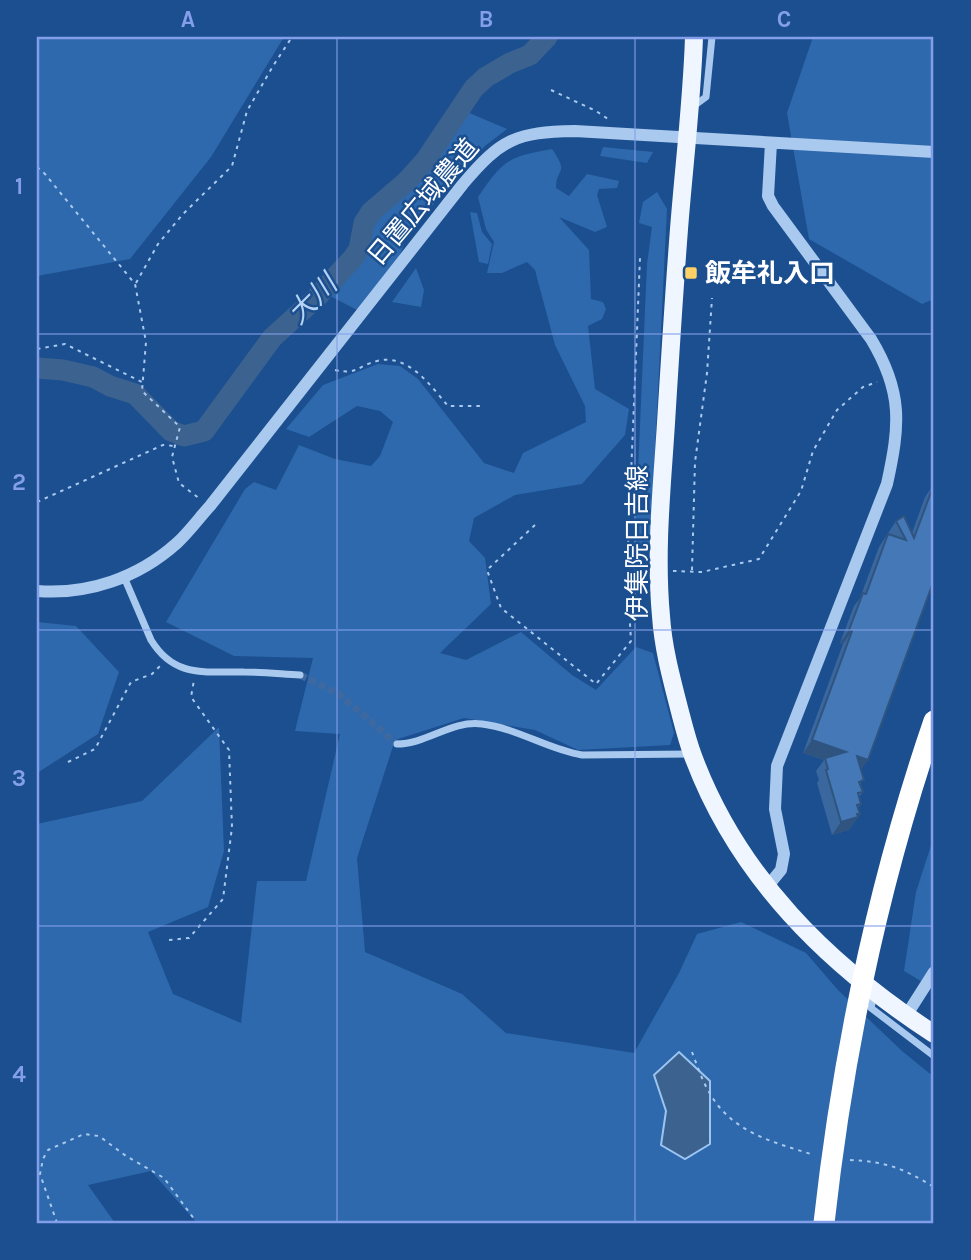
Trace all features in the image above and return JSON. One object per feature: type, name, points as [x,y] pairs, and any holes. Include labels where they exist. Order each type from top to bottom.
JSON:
[{"type":"highway","points":[[824,1223],[847,1056],[877,914],[897,836],[934,721]]},
{"type":"main road","name":"伊集院日吉線","points":[[694,37],[660,510],[659,586],[664,645],[692,754],[730,835],[799,926],[874,994],[934,1034]]},
{"type":"street","points":[[691,108],[706,97],[712,37]]},
{"type":"street","name":"日置広域農道","points":[[37,591],[69,592],[94,588],[149,564],[177,543],[463,184],[491,153],[519,136],[539,132],[575,131],[934,152]]},
{"type":"street","points":[[767,887],[781,870],[784,854],[775,809],[777,766],[887,484],[896,441],[896,402],[891,376],[872,339],[768,196],[771,143]]},
{"type":"street","points":[[124,577],[151,640],[167,659],[195,671],[300,675]]},
{"type":"street","points":[[397,744],[409,744],[456,726],[482,724],[582,755],[692,754]]},
{"type":"street","points":[[906,1016],[934,972]]},
{"type":"street","points":[[874,994],[871,1008],[934,1056]]},
{"type":"path","points":[[135,284],[158,244],[183,214],[232,166],[247,111],[292,37]]},
{"type":"path","points":[[551,90],[596,111],[632,135]]},
{"type":"path","points":[[37,167],[135,284],[146,342],[142,391],[180,426],[172,457],[179,483],[209,506]]},
{"type":"path","points":[[535,525],[487,570],[501,608],[596,684],[631,641],[627,572],[640,258]]},
{"type":"path","points":[[692,571],[695,462],[707,373],[712,298]]},
{"type":"path","points":[[37,349],[65,344],[143,382]]},
{"type":"path","points":[[320,366],[349,373],[378,360],[403,362],[426,381],[448,406],[481,406]]},
{"type":"path","points":[[688,571],[702,572],[759,559],[801,491],[813,451],[837,410],[863,387],[891,376]]},
{"type":"path","points":[[37,502],[163,445],[175,446]]},
{"type":"path","points":[[627,572],[633,572]]},
{"type":"path","points":[[68,762],[95,749],[131,682],[152,674],[167,659]]},
{"type":"path","points":[[169,940],[190,938],[223,899],[232,827],[229,750],[191,697],[195,671]]},
{"type":"path","points":[[692,1052],[709,1093],[743,1130],[822,1158]]},
{"type":"path","points":[[57,1223],[40,1174],[43,1159],[48,1150],[84,1134],[99,1136],[126,1156],[164,1178],[197,1223]]},
{"type":"path","points":[[850,1160],[878,1161],[902,1168],[934,1187]]},
{"type":"shaded area","points":[[37,37],[284,37],[211,157],[130,259],[37,276]]},
{"type":"shaded area","points":[[813,37],[934,37],[934,299],[922,304],[809,239],[787,113]]},
{"type":"shaded area","points":[[467,112],[507,129],[485,146],[408,233],[393,274],[359,311],[332,297],[333,290],[368,246],[377,213],[434,160]]},
{"type":"shaded area","points":[[603,147],[653,152],[647,163],[600,156]]},
{"type":"shaded area","points":[[552,149],[561,167],[556,188],[569,196],[587,174],[619,181],[617,188],[599,189],[597,195],[607,227],[595,232],[559,217],[589,250],[591,299],[603,302],[606,309],[602,319],[588,326],[595,389],[629,409],[625,435],[582,484],[515,495],[474,518],[469,541],[485,558],[491,604],[440,653],[466,660],[521,632],[572,675],[596,690],[636,647],[653,653],[674,733],[670,745],[578,750],[535,730],[464,718],[395,740],[357,858],[365,952],[462,994],[506,1033],[634,1053],[679,973],[697,934],[741,922],[806,953],[838,990],[902,1051],[934,1077],[934,1223],[197,1223],[151,1171],[88,1185],[115,1223],[37,1223],[37,824],[142,801],[219,727],[224,851],[208,907],[148,932],[173,994],[241,1023],[257,881],[306,881],[340,734],[295,731],[313,658],[234,656],[166,622],[245,489],[254,482],[276,490],[299,445],[335,459],[371,466],[380,456],[393,422],[380,411],[357,406],[309,437],[286,429],[323,385],[378,364],[400,366],[418,379],[484,463],[514,473],[523,453],[586,422],[585,406],[555,345],[535,270],[527,262],[502,273],[487,273],[494,242],[486,229],[478,197],[494,175],[508,162]]},
{"type":"shaded area","points":[[657,192],[667,209],[650,552],[635,541],[647,264],[652,227],[639,223],[643,202]]},
{"type":"shaded area","points":[[470,212],[477,213],[482,232],[492,244],[488,264],[479,262]]},
{"type":"shaded area","points":[[416,268],[424,290],[421,307],[392,302]]},
{"type":"shaded area","points":[[37,622],[76,626],[119,672],[98,734],[37,773]]},
{"type":"shaded area","points":[[934,836],[934,989],[904,971],[916,892]]},
{"type":"shaded area","points":[[679,1052],[710,1081],[710,1144],[685,1159],[661,1145],[666,1111],[654,1075]]},
{"type":"building","points":[[934,484],[934,580],[868,760],[857,756],[864,780],[859,782],[863,792],[858,793],[861,804],[857,805],[860,814],[841,822],[825,758],[846,752],[812,740],[852,631],[849,630],[863,593],[866,594],[888,534],[906,540],[896,521],[904,516],[914,538]]},
{"type":"waterway","name":"大川","points":[[37,368],[63,370],[93,377],[135,394],[171,431],[184,436],[204,431],[272,338],[316,298],[353,258],[359,249],[364,223],[371,212],[406,182],[425,161],[474,88],[486,77],[530,55],[547,37]]},
{"type":"tunnel","points":[[300,675],[339,694],[397,744]]},
{"type":"place","name":"飯牟礼入口","points":[[691,273]]}]
